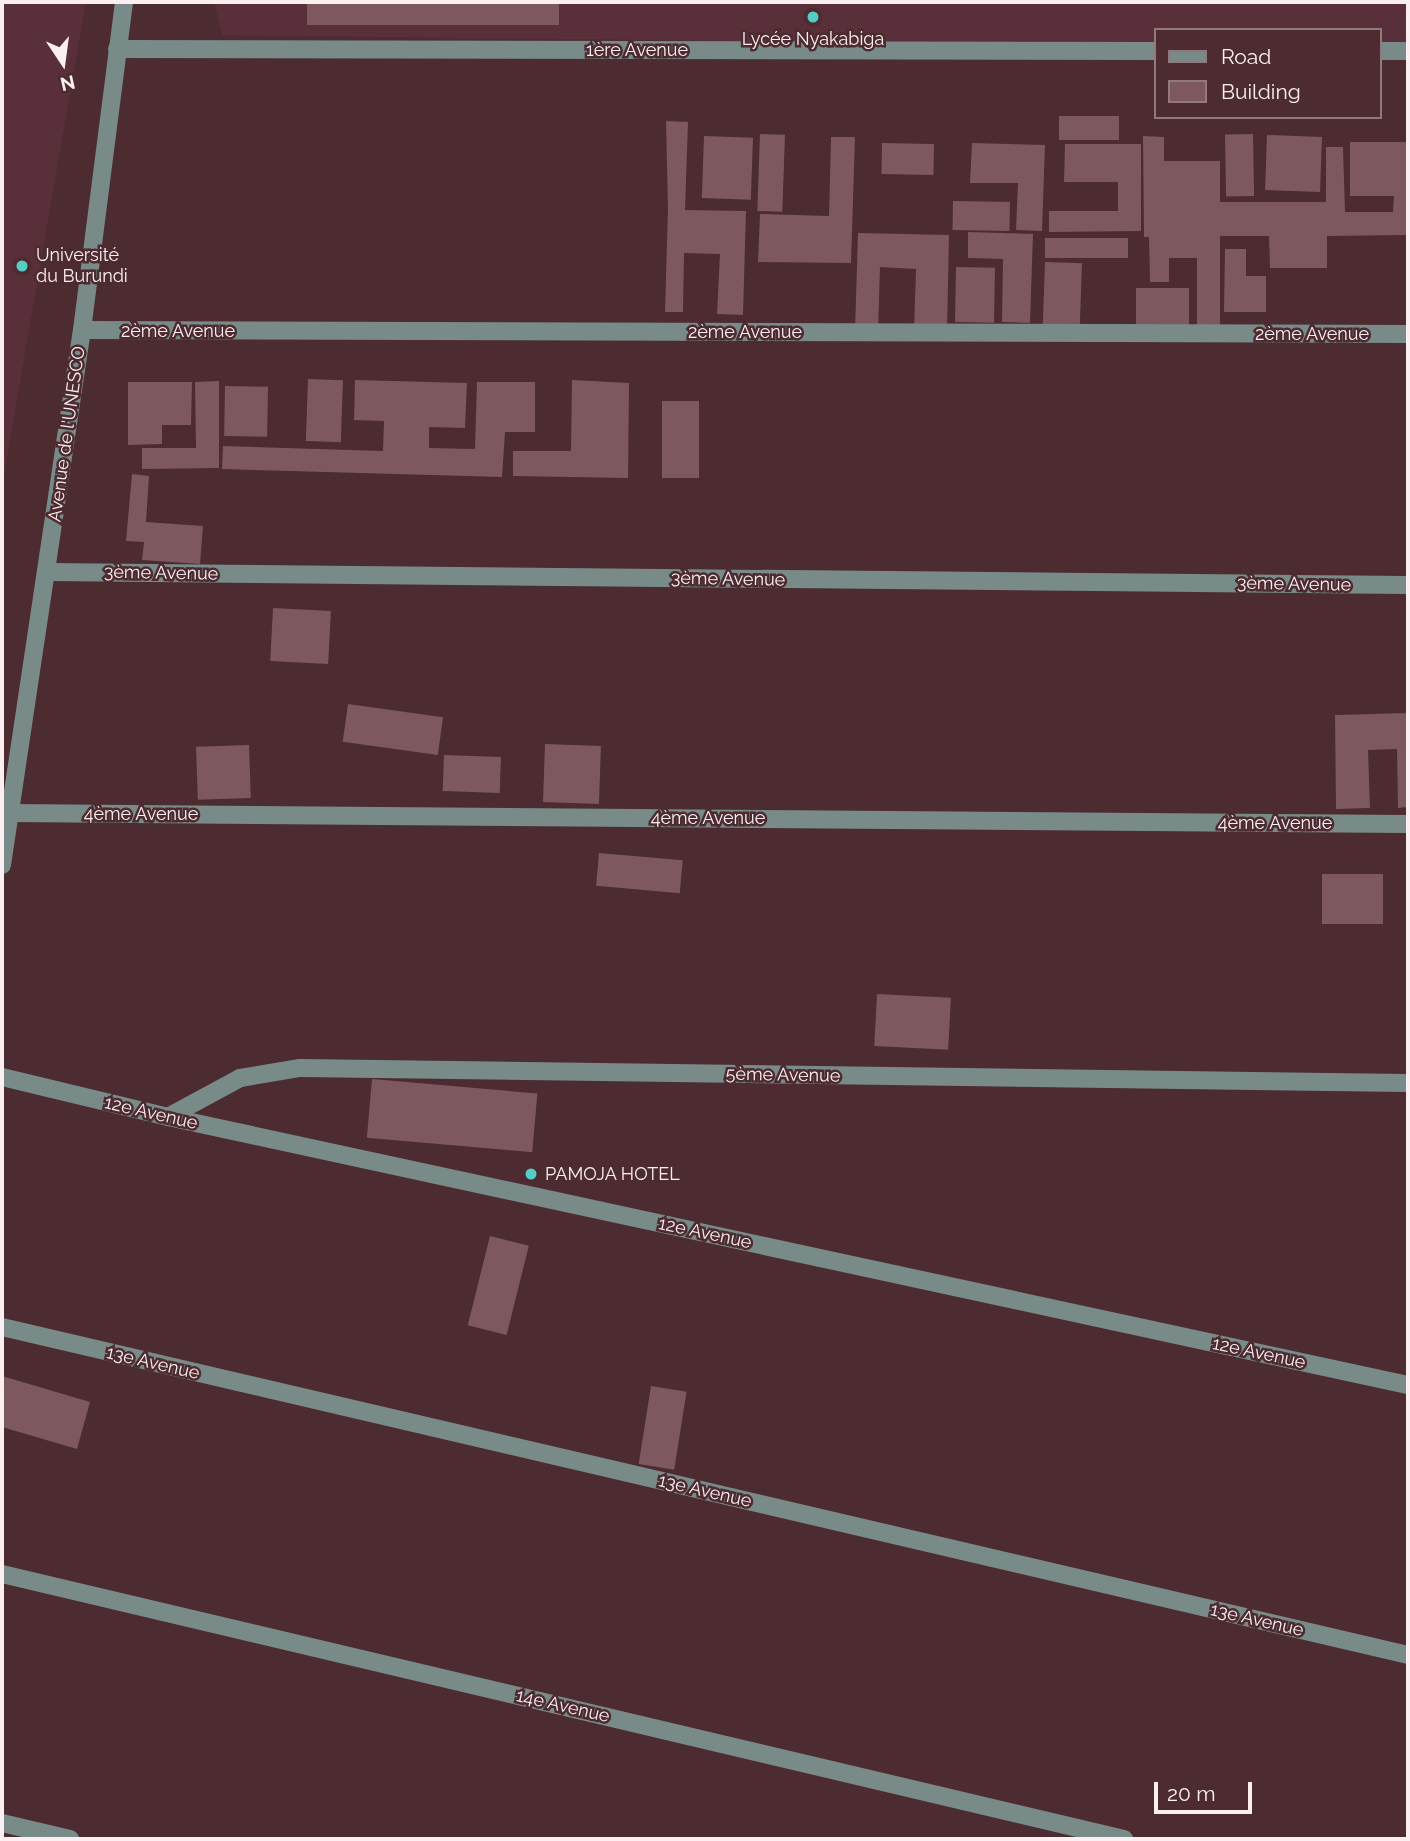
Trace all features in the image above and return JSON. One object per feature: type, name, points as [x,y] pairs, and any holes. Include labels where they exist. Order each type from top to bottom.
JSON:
[{"type":"street","name":"Avenue de l'UNESCO","points":[[2,865],[82,330],[124,2]]},
{"type":"street","name":"1ère Avenue","points":[[117,49],[1154,51]]},
{"type":"street","points":[[1382,51],[1408,51]]},
{"type":"street","name":"2ème Avenue","points":[[82,330],[1408,334]]},
{"type":"street","name":"3ème Avenue","points":[[47,572],[1408,585]]},
{"type":"street","name":"4ème Avenue","points":[[8,813],[1408,824]]},
{"type":"street","name":"5ème Avenue","points":[[168,1117],[240,1078],[299,1068],[1408,1083]]},
{"type":"street","name":"12e Avenue","points":[[2,1077],[168,1117],[1408,1385]]},
{"type":"street","name":"13e Avenue","points":[[2,1327],[1408,1655]]},
{"type":"street","name":"14e Avenue","points":[[2,1574],[1124,1839]]},
{"type":"street","points":[[2,1823],[70,1839]]},
{"type":"shaded area","name":"Université du Burundi","points":[[2,2],[86,2],[2,487]]},
{"type":"shaded area","name":"Lycée Nyakabiga","points":[[214,2],[1408,2],[1408,49],[1382,49],[1382,28],[1154,28],[1154,46],[222,35]]},
{"type":"building","points":[[307,2],[559,2],[559,25],[307,25]]},
{"type":"building","points":[[1059,116],[1119,116],[1119,140],[1059,140]]},
{"type":"building","points":[[666,121],[688,122],[685,210],[746,211],[743,315],[717,314],[720,254],[684,253],[683,312],[665,312],[668,209]]},
{"type":"building","points":[[760,134],[785,135],[782,212],[757,211]]},
{"type":"building","points":[[1225,134],[1253,134],[1254,196],[1226,196]]},
{"type":"building","points":[[1267,135],[1322,137],[1320,192],[1265,190]]},
{"type":"building","points":[[704,136],[753,138],[751,200],[702,198]]},
{"type":"building","points":[[1143,136],[1164,137],[1164,161],[1220,161],[1220,202],[1326,202],[1326,147],[1343,147],[1345,212],[1393,212],[1394,196],[1350,196],[1350,142],[1408,142],[1408,235],[1327,236],[1327,268],[1270,268],[1269,236],[1220,236],[1220,329],[1197,329],[1197,258],[1169,258],[1169,282],[1150,282],[1149,237],[1144,237]]},
{"type":"building","points":[[831,137],[855,137],[851,263],[758,262],[760,214],[829,216]]},
{"type":"building","points":[[882,143],[934,144],[933,175],[881,174]]},
{"type":"building","points":[[972,143],[1045,145],[1042,231],[1016,230],[1018,183],[970,183]]},
{"type":"building","points":[[1065,144],[1141,144],[1141,231],[1049,232],[1049,211],[1118,211],[1118,182],[1064,182]]},
{"type":"building","points":[[953,201],[1010,202],[1009,231],[952,230]]},
{"type":"building","points":[[968,232],[1033,234],[1030,323],[1002,322],[1003,259],[968,258]]},
{"type":"building","points":[[858,233],[949,235],[947,332],[914,330],[916,269],[880,267],[878,331],[855,331]]},
{"type":"building","points":[[1045,238],[1128,238],[1128,258],[1045,258]]},
{"type":"building","points":[[1225,249],[1246,249],[1246,276],[1266,276],[1266,312],[1224,312]]},
{"type":"building","points":[[1045,262],[1082,263],[1080,326],[1043,325]]},
{"type":"building","points":[[956,267],[995,268],[994,323],[955,322]]},
{"type":"building","points":[[1136,288],[1189,288],[1189,329],[1136,329]]},
{"type":"building","points":[[308,379],[343,380],[341,442],[306,441]]},
{"type":"building","points":[[355,380],[467,383],[465,428],[429,427],[429,448],[475,449],[477,382],[535,382],[535,432],[505,432],[502,477],[222,469],[223,446],[383,451],[384,421],[354,420]]},
{"type":"building","points":[[572,380],[629,383],[628,478],[513,476],[513,451],[571,451]]},
{"type":"building","points":[[219,381],[219,468],[142,469],[142,448],[196,448],[195,382]]},
{"type":"building","points":[[128,382],[192,382],[191,425],[162,425],[162,444],[128,445]]},
{"type":"building","points":[[225,386],[268,387],[267,437],[224,436]]},
{"type":"building","points":[[662,401],[699,401],[699,478],[662,478]]},
{"type":"building","points":[[132,474],[149,476],[146,522],[203,526],[200,564],[142,560],[144,542],[126,541]]},
{"type":"building","points":[[273,608],[331,611],[328,664],[270,661]]},
{"type":"building","points":[[348,704],[443,717],[438,755],[343,742]]},
{"type":"building","points":[[1408,713],[1408,807],[1398,808],[1397,749],[1368,750],[1370,808],[1336,809],[1335,715]]},
{"type":"building","points":[[545,744],[601,746],[599,804],[543,802]]},
{"type":"building","points":[[249,745],[251,798],[198,800],[196,747]]},
{"type":"building","points":[[444,755],[501,757],[500,793],[443,791]]},
{"type":"building","points":[[599,853],[683,860],[680,893],[596,886]]},
{"type":"building","points":[[1322,874],[1383,874],[1383,924],[1322,924]]},
{"type":"building","points":[[877,994],[951,998],[948,1050],[874,1046]]},
{"type":"building","points":[[372,1079],[537,1093],[532,1152],[367,1138]]},
{"type":"building","points":[[490,1236],[529,1246],[507,1335],[468,1325]]},
{"type":"building","points":[[2,1376],[90,1402],[77,1449],[2,1427]]},
{"type":"building","points":[[651,1386],[687,1392],[674,1470],[639,1464]]},
{"type":"place","name":"Lycée Nyakabiga","points":[[813,17]]},
{"type":"place","name":"Université du Burundi","points":[[22,266]]},
{"type":"place","name":"PAMOJA HOTEL","points":[[531,1174]]}]
